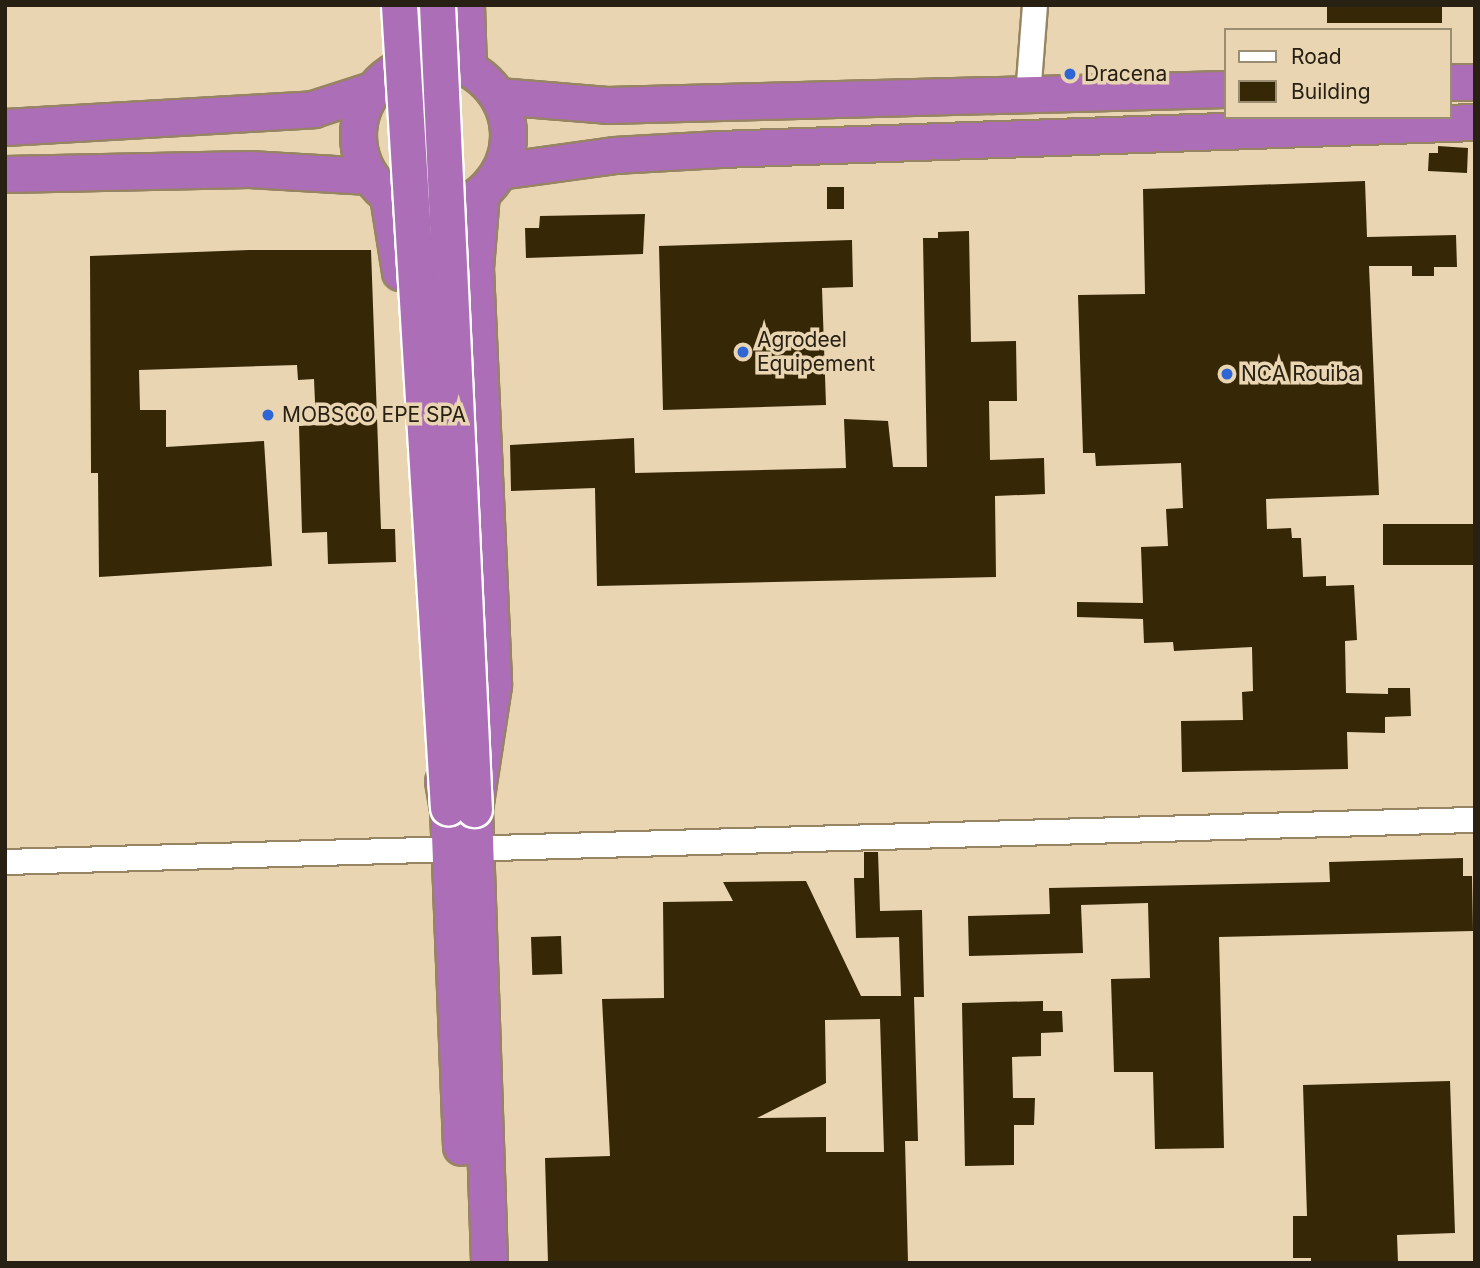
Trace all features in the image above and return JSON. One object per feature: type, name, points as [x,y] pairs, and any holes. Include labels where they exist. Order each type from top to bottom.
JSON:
[{"type":"highway","points":[[383,5],[380,82],[357,133],[379,186],[399,258],[423,688],[461,808]]},
{"type":"highway","points":[[399,5],[461,808]]},
{"type":"highway","points":[[437,5],[461,808],[489,1263]]},
{"type":"highway","points":[[466,5],[468,69]]},
{"type":"highway","points":[[5,127],[301,110],[380,82],[427,60],[468,69],[498,96],[508,134],[490,182],[475,268],[493,685],[461,808]]},
{"type":"highway","points":[[1452,82],[1475,82]]},
{"type":"highway","points":[[498,96],[607,105],[1224,89]]},
{"type":"highway","points":[[5,173],[249,169],[379,186],[406,206],[445,209],[490,182],[614,155],[1475,122]]},
{"type":"highway","points":[[463,850],[466,1263]]},
{"type":"street","points":[[1028,96],[1035,5]]},
{"type":"street","points":[[5,862],[1475,820]]},
{"type":"building","points":[[1327,5],[1442,5],[1442,23],[1327,23]]},
{"type":"building","points":[[1438,146],[1468,148],[1467,173],[1428,171],[1429,153],[1438,153]]},
{"type":"building","name":"NCA Rouiba","points":[[1365,181],[1367,237],[1456,235],[1457,267],[1434,267],[1434,276],[1412,276],[1412,266],[1369,266],[1379,495],[1266,499],[1267,529],[1291,528],[1292,538],[1301,538],[1303,577],[1326,576],[1326,586],[1354,585],[1357,640],[1345,641],[1346,693],[1388,694],[1388,688],[1410,688],[1411,716],[1385,717],[1385,733],[1347,732],[1348,769],[1182,772],[1181,721],[1243,720],[1242,692],[1253,691],[1252,647],[1174,651],[1173,642],[1144,643],[1143,619],[1077,617],[1077,602],[1143,603],[1141,547],[1168,546],[1166,509],[1183,508],[1181,463],[1096,466],[1095,453],[1083,453],[1078,295],[1145,294],[1143,189]]},
{"type":"building","points":[[827,187],[844,187],[844,209],[827,209]]},
{"type":"building","points":[[645,214],[643,254],[526,258],[525,228],[539,228],[540,216]]},
{"type":"building","points":[[969,231],[971,342],[1016,341],[1017,401],[989,401],[990,460],[1044,458],[1045,494],[995,496],[996,577],[597,586],[595,488],[511,491],[510,445],[634,438],[635,473],[846,468],[844,419],[888,421],[893,467],[927,467],[923,238],[938,238],[938,232]]},
{"type":"building","name":"Agrodeel Equipement","points":[[852,240],[853,287],[822,288],[826,405],[663,410],[659,246]]},
{"type":"building","points":[[249,250],[371,250],[381,529],[395,529],[396,562],[328,564],[327,532],[302,533],[299,426],[316,425],[314,379],[298,380],[297,365],[139,370],[140,410],[166,410],[166,447],[264,441],[272,566],[99,577],[98,473],[91,473],[90,256]]},
{"type":"building","points":[[1383,524],[1475,524],[1475,565],[1383,565]]},
{"type":"building","points":[[864,852],[878,852],[880,911],[922,910],[924,997],[914,997],[918,1141],[905,1141],[908,1263],[548,1263],[545,1158],[610,1156],[602,999],[664,998],[663,902],[733,901],[723,882],[806,881],[861,996],[901,996],[899,937],[856,938],[854,878],[864,878]],"holes":[[[880,1019],[884,1152],[826,1152],[826,1117],[757,1118],[826,1083],[825,1020]]]},
{"type":"building","points":[[1463,858],[1463,876],[1472,876],[1473,931],[1219,937],[1224,1148],[1155,1149],[1153,1072],[1114,1072],[1111,979],[1150,978],[1148,903],[1081,905],[1083,953],[969,956],[968,916],[1050,914],[1049,888],[1330,882],[1329,862]]},
{"type":"building","points":[[561,936],[562,974],[532,975],[531,937]]},
{"type":"building","points":[[1043,1001],[1043,1011],[1062,1011],[1063,1032],[1041,1033],[1041,1056],[1012,1057],[1013,1098],[1035,1098],[1034,1125],[1014,1125],[1014,1165],[965,1166],[962,1003]]},
{"type":"building","points":[[1450,1081],[1455,1233],[1397,1235],[1398,1263],[1311,1263],[1311,1258],[1293,1258],[1293,1216],[1307,1216],[1303,1085]]},
{"type":"place","name":"Dracena","points":[[1070,74]]},
{"type":"place","name":"Agrodeel Equipement","points":[[743,352]]},
{"type":"place","name":"NCA Rouiba","points":[[1227,374]]},
{"type":"place","name":"MOBSCO EPE SPA","points":[[268,415]]}]
